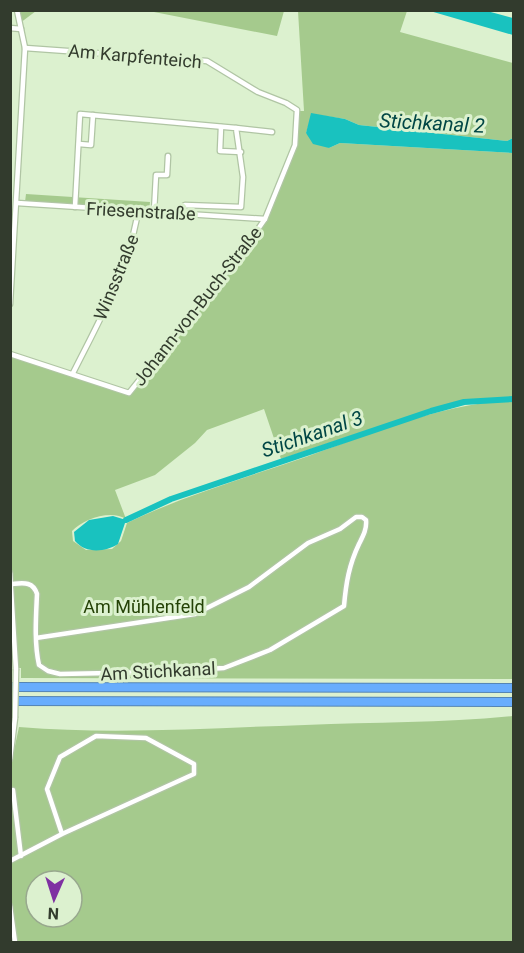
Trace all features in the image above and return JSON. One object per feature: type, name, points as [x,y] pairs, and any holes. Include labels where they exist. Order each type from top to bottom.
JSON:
[{"type":"highway","points":[[10,687],[513,688]]},
{"type":"highway","points":[[10,701],[513,702]]},
{"type":"street","points":[[10,304],[25,48],[17,10]]},
{"type":"street","points":[[10,28],[21,29]]},
{"type":"street","name":"Am Karpfenteich","points":[[25,48],[207,61],[258,92],[297,110],[295,145],[266,219]]},
{"type":"street","points":[[75,207],[80,114],[272,132]]},
{"type":"street","points":[[79,144],[92,145],[93,115]]},
{"type":"street","points":[[221,127],[220,151],[241,152]]},
{"type":"street","points":[[171,213],[185,205],[241,207],[241,152],[236,128]]},
{"type":"street","points":[[154,212],[156,175],[166,175],[168,156]]},
{"type":"street","points":[[10,197],[18,197]]},
{"type":"street","name":"Friesenstraße","points":[[17,204],[266,219]]},
{"type":"street","name":"Winsstraße","points":[[73,373],[115,290],[138,212]]},
{"type":"street","name":"Johann-von-Buch-Straße","points":[[73,373],[129,393],[240,255],[266,219]]},
{"type":"street","points":[[10,354],[73,373]]},
{"type":"street","name":"Am Stichkanal","points":[[12,584],[28,584],[35,590],[36,638],[39,665],[54,673],[208,670],[236,665],[270,650],[344,606],[344,584],[366,528],[366,520],[362,517],[356,518],[340,529],[308,543],[249,587],[195,614],[36,638]]},
{"type":"street","points":[[10,573],[16,669],[15,718],[10,759]]},
{"type":"street","points":[[10,861],[62,834],[194,774],[194,764],[146,738],[96,736],[60,757],[47,789],[62,834]]},
{"type":"street","points":[[13,790],[21,856]]},
{"type":"street","points":[[10,906],[15,942]]},
{"type":"green space","points":[[18,11],[36,11],[20,23]]},
{"type":"green space","points":[[36,11],[284,11],[277,36],[154,12]]},
{"type":"green space","name":"Am Mühlenfeld","points":[[298,11],[407,11],[400,32],[513,63],[513,138],[507,141],[359,125],[345,119],[312,114],[306,133],[329,148],[340,143],[513,153],[513,397],[463,400],[281,459],[264,409],[207,430],[195,443],[155,475],[115,490],[126,519],[120,516],[105,515],[90,519],[72,531],[73,541],[86,550],[112,549],[121,541],[127,523],[189,497],[429,414],[513,400],[513,679],[21,678],[21,668],[17,668],[11,561],[11,357],[21,358],[114,390],[132,393],[242,256],[268,219],[296,147],[299,111],[304,111]]},
{"type":"green space","points":[[26,194],[150,202],[149,211],[25,202]]},
{"type":"green space","points":[[513,716],[513,942],[11,942],[10,769],[19,727],[162,730],[435,721]]},
{"type":"water","points":[[430,11],[487,11],[513,18],[513,35]]},
{"type":"water","points":[[311,113],[345,119],[359,125],[507,141],[513,138],[513,153],[340,143],[329,148],[313,144],[306,133]]},
{"type":"water","points":[[113,516],[126,520],[118,544],[107,549],[90,550],[75,541],[74,532],[89,520]]},
{"type":"waterway","name":"Stichkanal 3","points":[[126,520],[171,499],[431,411],[464,402],[514,399]]},
{"type":"water label","name":"Stichkanal 2","points":[[432,123]]}]
